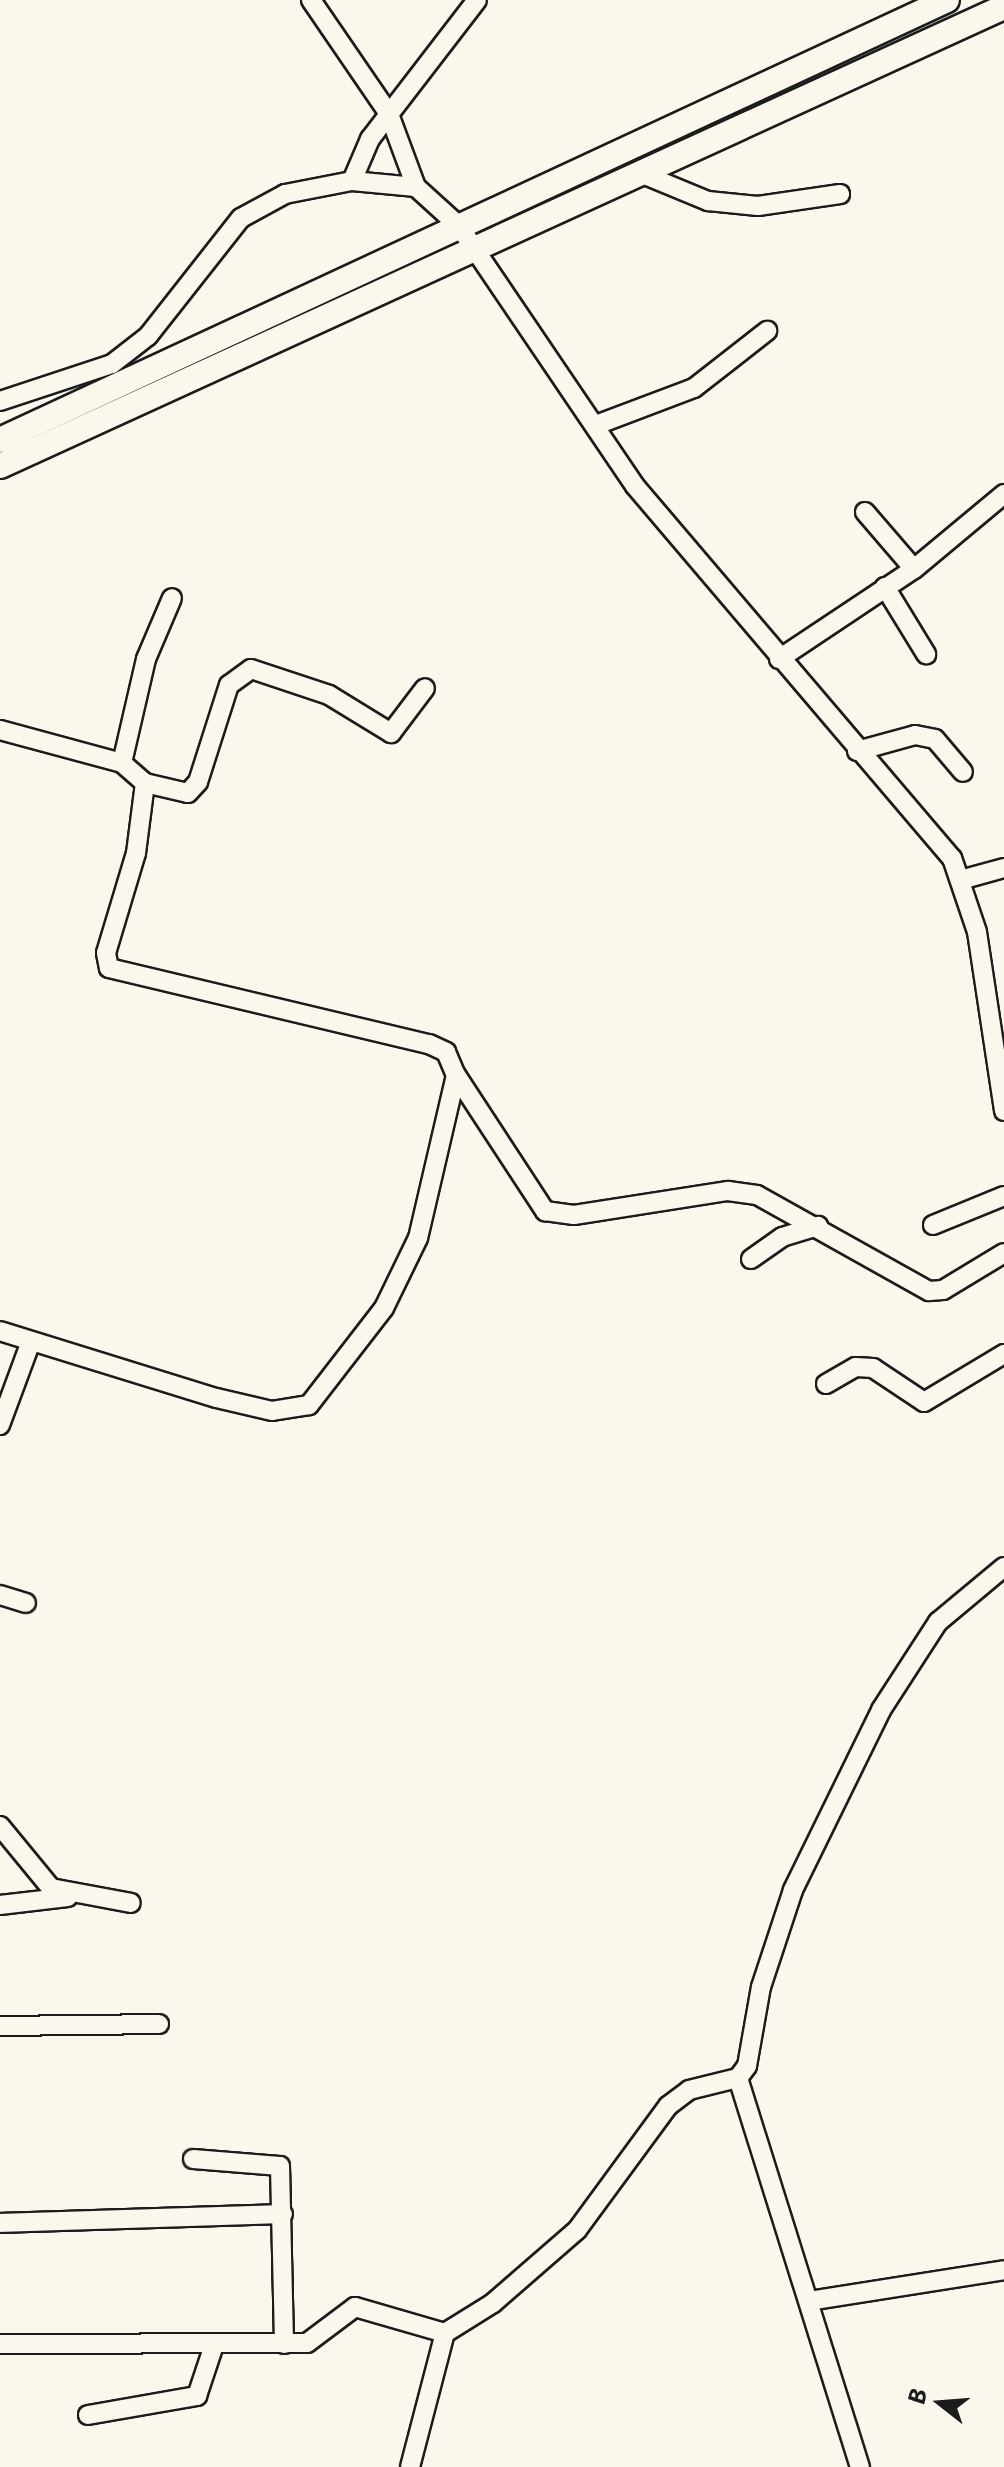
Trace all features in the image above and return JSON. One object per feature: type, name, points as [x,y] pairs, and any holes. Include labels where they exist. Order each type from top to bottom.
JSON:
[{"type":"street","points":[[311,0],[389,114],[416,187],[459,226],[635,486],[964,879],[1004,1111]]},
{"type":"street","points":[[352,181],[389,114],[477,0]]},
{"type":"street","points":[[0,440],[947,0]]},
{"type":"street","points":[[0,466],[1004,7]]},
{"type":"street","points":[[640,173],[708,201],[758,206],[840,194]]},
{"type":"street","points":[[0,401],[112,364],[148,336],[241,218],[285,194],[352,181],[416,187]]},
{"type":"street","points":[[596,425],[694,388],[767,331]]},
{"type":"street","points":[[779,659],[914,569],[1004,494]]},
{"type":"street","points":[[865,512],[914,569]]},
{"type":"street","points":[[885,587],[926,654]]},
{"type":"street","points":[[122,763],[146,659],[172,598]]},
{"type":"street","points":[[0,730],[122,763],[145,783],[188,793],[198,782],[229,685],[251,669],[329,695],[391,733],[425,688]]},
{"type":"street","points":[[857,751],[915,735],[935,739],[963,772]]},
{"type":"street","points":[[145,783],[136,853],[106,953],[109,968],[429,1044],[446,1052],[456,1075],[545,1211],[574,1215],[728,1191],[757,1195],[818,1226],[929,1291],[943,1290],[1004,1253]]},
{"type":"street","points":[[964,879],[1004,868]]},
{"type":"street","points":[[0,1331],[30,1344],[272,1411],[309,1405],[384,1308],[418,1238],[456,1075]]},
{"type":"street","points":[[933,1225],[1004,1196]]},
{"type":"street","points":[[751,1259],[782,1237],[818,1226]]},
{"type":"street","points":[[0,1425],[30,1344]]},
{"type":"street","points":[[826,1384],[856,1367],[873,1368],[924,1402],[1004,1354]]},
{"type":"street","points":[[860,2467],[738,2078],[754,2048],[761,1987],[793,1890],[881,1710],[938,1622],[1004,1567]]},
{"type":"street","points":[[0,1595],[26,1603]]},
{"type":"street","points":[[0,1826],[42,1880],[68,1897]]},
{"type":"street","points":[[0,1905],[68,1897],[131,1903]]},
{"type":"street","points":[[0,2026],[159,2024]]},
{"type":"street","points":[[410,2467],[445,2333],[493,2303],[577,2230],[668,2106],[689,2090],[738,2078]]},
{"type":"street","points":[[193,2159],[275,2162],[283,2214],[284,2344]]},
{"type":"street","points":[[0,2223],[283,2214]]},
{"type":"street","points":[[809,2301],[1004,2270]]},
{"type":"street","points":[[0,2344],[284,2344],[319,2339],[355,2307],[445,2333]]},
{"type":"street","points":[[88,2415],[197,2396],[214,2345]]}]
